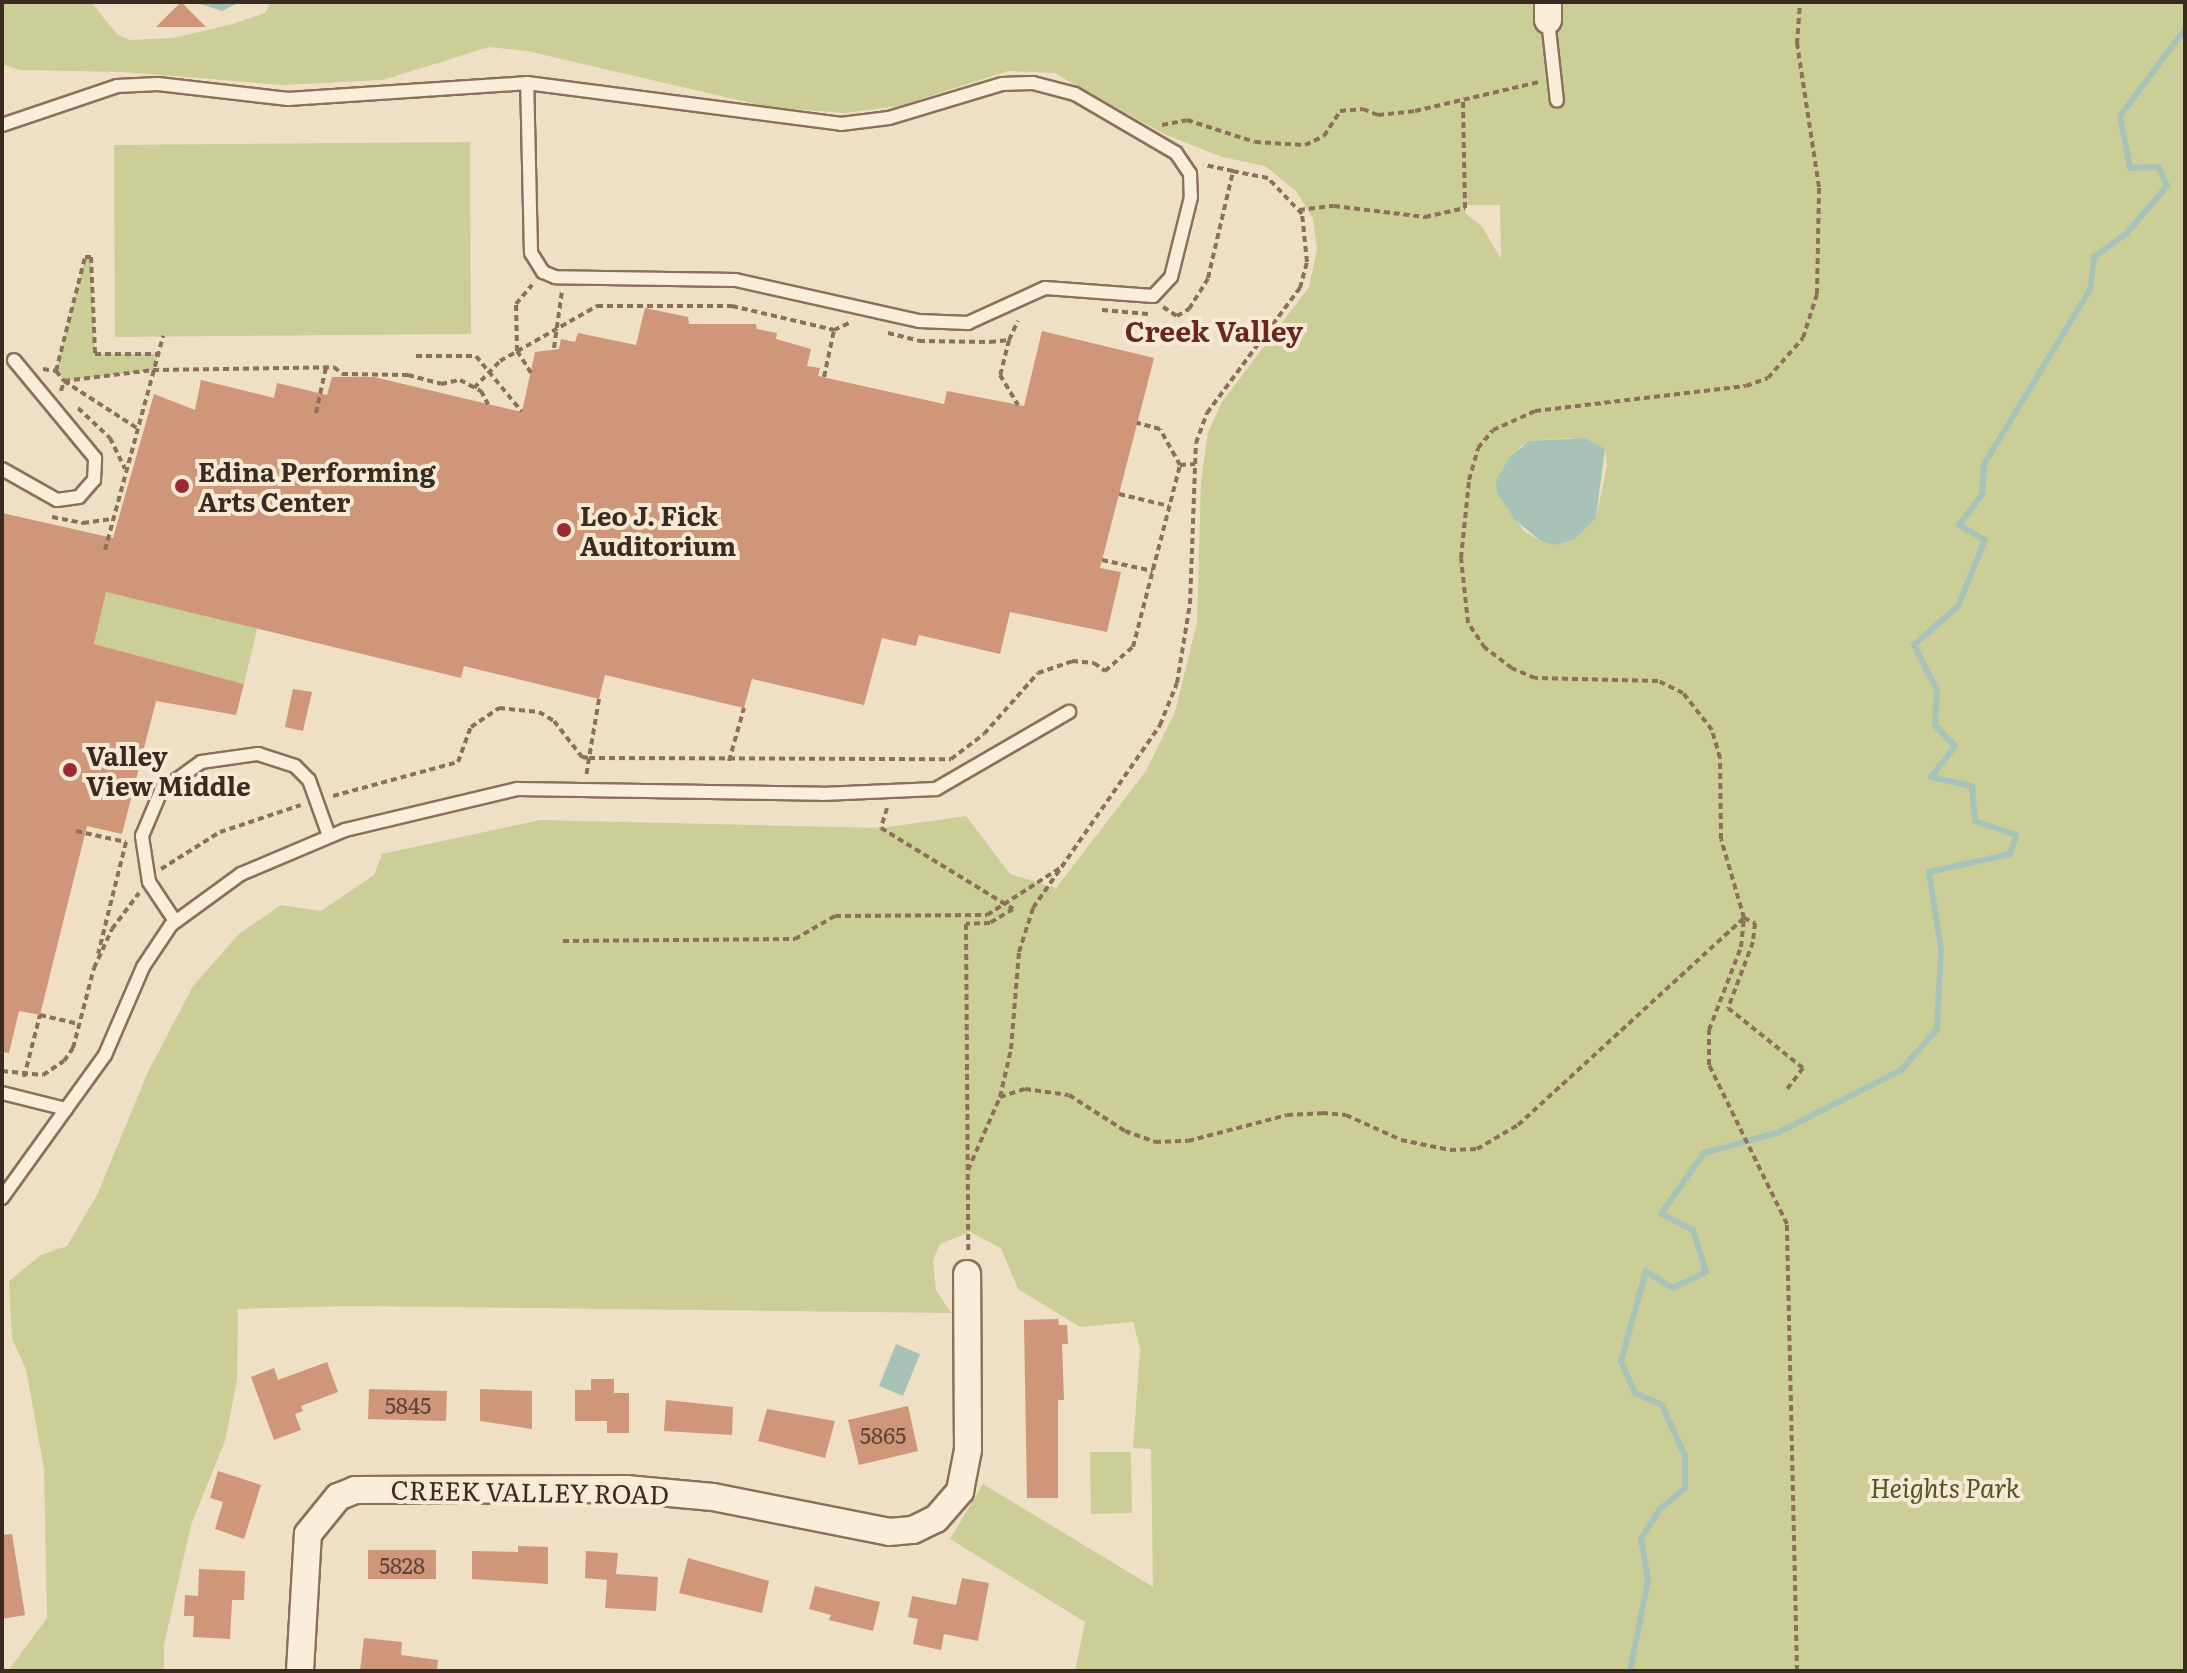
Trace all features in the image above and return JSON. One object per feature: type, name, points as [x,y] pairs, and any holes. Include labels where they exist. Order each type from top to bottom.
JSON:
[{"type":"street","name":"CREEK VALLEY ROAD","points":[[300,1671],[308,1534],[338,1497],[355,1490],[626,1489],[713,1497],[889,1532],[913,1530],[936,1519],[960,1491],[968,1450],[967,1274]]},
{"type":"lane","points":[[1548,11],[1557,101]]},
{"type":"lane","points":[[2,125],[117,86],[158,84],[288,99],[527,83],[841,124],[889,118],[1002,84],[1033,83],[1075,94],[1145,132],[1176,153],[1192,186],[1171,277],[1164,288],[1142,299],[1077,287],[1045,288],[968,323],[948,326],[736,280],[563,278],[543,272],[529,237],[527,83]]},
{"type":"lane","points":[[2,469],[57,500],[79,497],[94,480],[95,458],[14,360]]},
{"type":"lane","points":[[2,1198],[105,1055],[143,967],[175,921],[241,874],[329,836],[517,789],[822,794],[936,789],[1069,712]]},
{"type":"lane","points":[[175,921],[149,882],[142,836],[161,791],[201,762],[258,754],[295,766],[309,780],[329,836]]},
{"type":"lane","points":[[2,1093],[66,1109]]},
{"type":"path","points":[[1797,1671],[1787,1224],[1709,1065],[1709,1030],[1741,947],[1744,918],[1721,839],[1720,758],[1701,711],[1683,693],[1658,681],[1535,678],[1512,668],[1485,648],[1468,623],[1461,558],[1469,480],[1478,448],[1493,430],[1535,411],[1746,386],[1768,378],[1803,338],[1817,294],[1819,187],[1797,44],[1800,2]]},
{"type":"path","points":[[1145,132],[1187,120],[1255,142],[1305,145],[1324,136],[1340,111],[1363,109],[1378,115],[1463,101],[1543,82],[1552,67]]},
{"type":"path","points":[[1299,210],[1323,205],[1425,217],[1465,208],[1463,101]]},
{"type":"path","points":[[968,1170],[1000,1097],[1011,1049],[1019,952],[1033,908],[1160,725],[1177,683],[1190,604],[1195,464],[1207,413],[1227,382],[1289,310],[1300,288],[1307,239],[1299,210],[1268,178],[1233,171]]},
{"type":"path","points":[[56,371],[85,257],[91,257],[95,354],[158,354]]},
{"type":"path","points":[[531,373],[517,351],[516,304],[543,272]]},
{"type":"path","points":[[554,348],[563,278]]},
{"type":"path","points":[[824,377],[834,330]]},
{"type":"path","points":[[105,550],[163,336]]},
{"type":"path","points":[[1009,340],[1000,375],[1018,405]]},
{"type":"path","points":[[416,356],[476,356],[522,412]]},
{"type":"path","points":[[316,413],[326,367]]},
{"type":"path","points":[[64,381],[153,370],[326,367],[342,374],[408,375],[441,384],[460,380],[481,391],[488,404]]},
{"type":"path","points":[[33,368],[56,371],[64,381],[137,428]]},
{"type":"path","points":[[64,381],[61,392],[110,438],[125,470]]},
{"type":"path","points":[[599,699],[589,758],[729,761],[951,759],[984,734],[1038,673],[1072,661],[1094,663],[1105,671],[1133,647],[1180,465],[1160,429],[1137,423]]},
{"type":"path","points":[[1180,465],[1195,464]]},
{"type":"path","points":[[1119,494],[1169,506]]},
{"type":"path","points":[[1102,560],[1153,571]]},
{"type":"path","points":[[729,761],[744,708]]},
{"type":"path","points":[[881,828],[1013,909],[990,923],[966,924],[967,1274]]},
{"type":"path","points":[[76,831],[126,842],[94,968]]},
{"type":"path","points":[[563,941],[795,939],[835,916],[987,915],[1063,866]]},
{"type":"path","points":[[1744,918],[1755,923],[1753,942],[1728,1008],[1803,1068],[1787,1089]]},
{"type":"path","points":[[1000,1097],[1025,1089],[1059,1092],[1125,1131],[1155,1142],[1188,1141],[1287,1115],[1322,1113],[1346,1115],[1401,1140],[1450,1150],[1477,1149],[1518,1125],[1744,918]]},
{"type":"path","points":[[24,1077],[40,1015],[79,1024]]},
{"type":"green space","name":"Heights Park","points":[[2,2],[91,2],[117,34],[130,40],[173,38],[233,24],[265,13],[271,2],[2185,2],[2185,1671],[1075,1671],[1085,1622],[950,1539],[983,1484],[1153,1587],[1151,1449],[1133,1448],[1140,1349],[1133,1322],[1080,1327],[1018,1289],[1001,1248],[970,1232],[940,1244],[933,1260],[936,1290],[951,1313],[350,1306],[238,1309],[237,1380],[225,1441],[191,1525],[164,1645],[164,1671],[8,1671],[47,1618],[44,1469],[26,1369],[12,1339],[9,1281],[41,1255],[67,1246],[98,1193],[147,1074],[193,986],[239,934],[281,905],[321,911],[374,875],[382,854],[540,820],[881,828],[966,816],[1010,874],[1056,888],[1146,771],[1175,712],[1197,622],[1201,481],[1208,432],[1222,402],[1309,287],[1317,250],[1313,219],[1296,191],[1265,166],[1222,157],[1164,134],[1054,73],[1008,71],[899,106],[845,113],[768,107],[527,51],[489,47],[383,80],[282,85],[123,72],[20,70],[2,64]],"holes":[[[1465,205],[1500,205],[1501,259],[1482,226],[1466,214]],[[1572,438],[1605,449],[1607,465],[1596,518],[1541,541],[1524,531],[1510,510],[1519,448],[1529,441]]]},
{"type":"green space","points":[[470,142],[471,334],[115,337],[114,145]]},
{"type":"green space","points":[[85,257],[91,257],[95,354],[158,354],[153,370],[64,381],[56,371]]},
{"type":"green space","points":[[106,592],[258,625],[244,684],[94,644]]},
{"type":"green space","points":[[1090,1452],[1131,1452],[1132,1513],[1091,1514]]},
{"type":"shaded area","points":[[194,2],[240,2],[222,11]]},
{"type":"shaded area","points":[[1585,438],[1605,449],[1596,518],[1575,539],[1555,545],[1541,541],[1516,521],[1497,493],[1496,480],[1510,457],[1529,441]]},
{"type":"shaded area","points":[[896,1344],[920,1354],[903,1396],[879,1386]]},
{"type":"building","points":[[181,2],[206,27],[156,27]]},
{"type":"building","points":[[645,308],[688,317],[689,324],[756,324],[757,329],[777,333],[776,339],[811,349],[807,366],[820,368],[818,376],[944,404],[947,391],[1024,406],[1042,331],[1154,358],[1100,568],[1121,572],[1107,632],[1010,612],[1000,654],[919,635],[916,646],[882,638],[864,705],[752,679],[744,708],[605,675],[599,699],[464,666],[461,678],[106,592],[94,644],[244,684],[236,715],[156,701],[122,834],[87,826],[40,1015],[19,1011],[9,1053],[2,1052],[2,513],[113,538],[154,394],[195,410],[201,380],[274,398],[277,383],[327,395],[332,377],[374,377],[522,412],[535,352],[559,349],[561,339],[575,342],[578,333],[636,345]]},
{"type":"building","points":[[293,689],[312,692],[303,731],[285,727]]},
{"type":"building","points":[[1058,1319],[1059,1325],[1067,1325],[1068,1344],[1062,1344],[1064,1400],[1058,1400],[1058,1498],[1027,1498],[1024,1320]]},
{"type":"building","points":[[327,1362],[338,1392],[301,1406],[303,1411],[295,1414],[301,1430],[274,1440],[251,1377],[274,1368],[278,1380]]},
{"type":"building","points":[[591,1379],[614,1379],[614,1393],[629,1393],[629,1433],[607,1433],[607,1421],[575,1421],[575,1390],[591,1390]]},
{"type":"building","points":[[369,1389],[447,1391],[446,1421],[368,1419]]},
{"type":"building","points":[[480,1389],[532,1391],[532,1429],[480,1421]]},
{"type":"building","points":[[666,1400],[733,1407],[732,1435],[664,1431]]},
{"type":"building","points":[[908,1406],[918,1451],[859,1465],[848,1420]]},
{"type":"building","points":[[767,1409],[835,1421],[825,1458],[758,1441]]},
{"type":"building","points":[[218,1471],[261,1485],[244,1539],[215,1529],[223,1502],[210,1498]]},
{"type":"building","points":[[12,1534],[25,1615],[2,1619],[2,1535]]},
{"type":"building","points":[[518,1546],[548,1547],[548,1584],[472,1579],[472,1551],[518,1552]]},
{"type":"building","points":[[368,1550],[436,1550],[436,1579],[368,1579]]},
{"type":"building","points":[[586,1551],[618,1553],[616,1574],[658,1577],[656,1611],[605,1608],[607,1580],[585,1578]]},
{"type":"building","points":[[688,1558],[769,1581],[762,1613],[679,1593]]},
{"type":"building","points":[[199,1569],[245,1571],[244,1600],[232,1600],[230,1639],[193,1637],[194,1616],[184,1616],[185,1595],[198,1596]]},
{"type":"building","points":[[962,1578],[989,1583],[978,1641],[944,1634],[941,1650],[913,1644],[918,1619],[908,1617],[912,1596],[956,1605]]},
{"type":"building","points":[[815,1586],[880,1602],[873,1631],[829,1620],[831,1615],[809,1609]]},
{"type":"building","points":[[364,1638],[402,1642],[401,1655],[438,1660],[437,1671],[360,1671]]},
{"type":"waterway","points":[[1630,1671],[1648,1580],[1641,1539],[1660,1509],[1685,1488],[1685,1456],[1662,1405],[1635,1393],[1621,1361],[1646,1271],[1672,1288],[1706,1272],[1693,1230],[1661,1214],[1704,1153],[1779,1132],[1901,1070],[1937,1029],[1941,949],[1929,872],[2010,854],[2016,835],[1975,821],[1972,786],[1931,777],[1955,746],[1935,725],[1937,690],[1914,645],[1958,606],[1985,540],[1959,525],[1982,494],[1984,464],[2090,290],[2094,257],[2127,233],[2167,186],[2159,167],[2130,168],[2120,116],[2185,29]]},
{"type":"place","name":"Edina Performing Arts Center","points":[[182,486]]},
{"type":"place","name":"Leo J. Fick Auditorium","points":[[564,530]]},
{"type":"place","name":"Valley View Middle","points":[[70,770]]},
{"type":"district","name":"Creek Valley","points":[[1214,330]]}]
